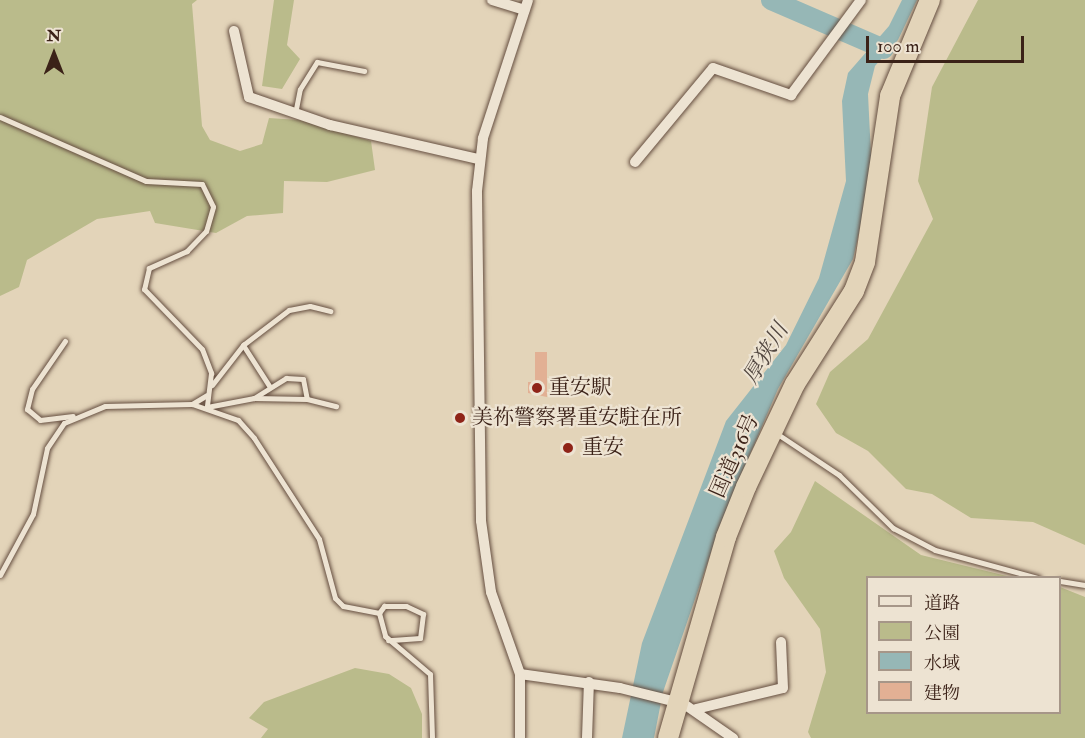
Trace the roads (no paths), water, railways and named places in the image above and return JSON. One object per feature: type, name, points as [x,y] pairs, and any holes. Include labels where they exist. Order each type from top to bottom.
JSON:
[{"type":"highway","name":"国道316号","points":[[668,738],[672,701],[726,537],[772,430],[865,262],[890,96],[930,0]]},
{"type":"street","points":[[492,0],[526,5],[479,159],[481,521],[491,592],[520,674],[520,738]]},
{"type":"street","points":[[635,162],[713,69],[791,95],[861,0]]},
{"type":"street","points":[[234,31],[249,97],[295,115],[479,159]]},
{"type":"street","points":[[696,709],[783,688],[781,642]]},
{"type":"street","points":[[520,674],[589,682],[672,701],[696,709],[733,738]]},
{"type":"street","points":[[587,738],[589,682]]},
{"type":"lane","points":[[295,115],[300,89],[318,62],[364,71]]},
{"type":"lane","points":[[0,117],[138,178],[188,180],[210,192],[213,207],[198,243],[143,276],[148,296],[202,350],[212,385]]},
{"type":"lane","points":[[207,407],[207,395],[212,385],[243,345],[289,310],[310,306],[330,311]]},
{"type":"lane","points":[[65,341],[32,389],[27,409],[40,420],[77,416]]},
{"type":"lane","points":[[243,345],[270,387]]},
{"type":"lane","points":[[254,398],[270,387],[296,377],[303,380],[307,399]]},
{"type":"lane","points":[[192,404],[207,395]]},
{"type":"lane","points":[[207,407],[254,398],[307,399],[336,406]]},
{"type":"lane","points":[[0,575],[33,514],[47,448],[64,423],[105,406],[192,404],[207,407],[238,420],[262,449],[319,539],[335,598],[357,612],[379,613]]},
{"type":"lane","points":[[772,430],[839,475],[894,528],[935,550],[1031,576]]},
{"type":"lane","points":[[1061,581],[1085,585]]},
{"type":"lane","points":[[379,613],[384,606],[406,606],[423,614],[420,638],[388,640]]},
{"type":"lane","points":[[379,613],[388,640],[430,674],[432,738]]},
{"type":"water","points":[[902,0],[917,0],[898,40],[875,66],[868,94],[872,176],[853,259],[778,389],[724,515],[663,692],[654,738],[622,738],[642,643],[726,421],[786,345],[819,278],[846,181],[842,101],[848,73],[889,26]]},
{"type":"waterway","points":[[771,0],[884,49]]},
{"type":"place","name":"重安駅","points":[[537,388]]},
{"type":"place","name":"美祢警察署重安駐在所","points":[[460,418]]},
{"type":"place","name":"重安","points":[[568,448]]},
{"type":"water label","name":"厚狭川","points":[[766,354]]}]
